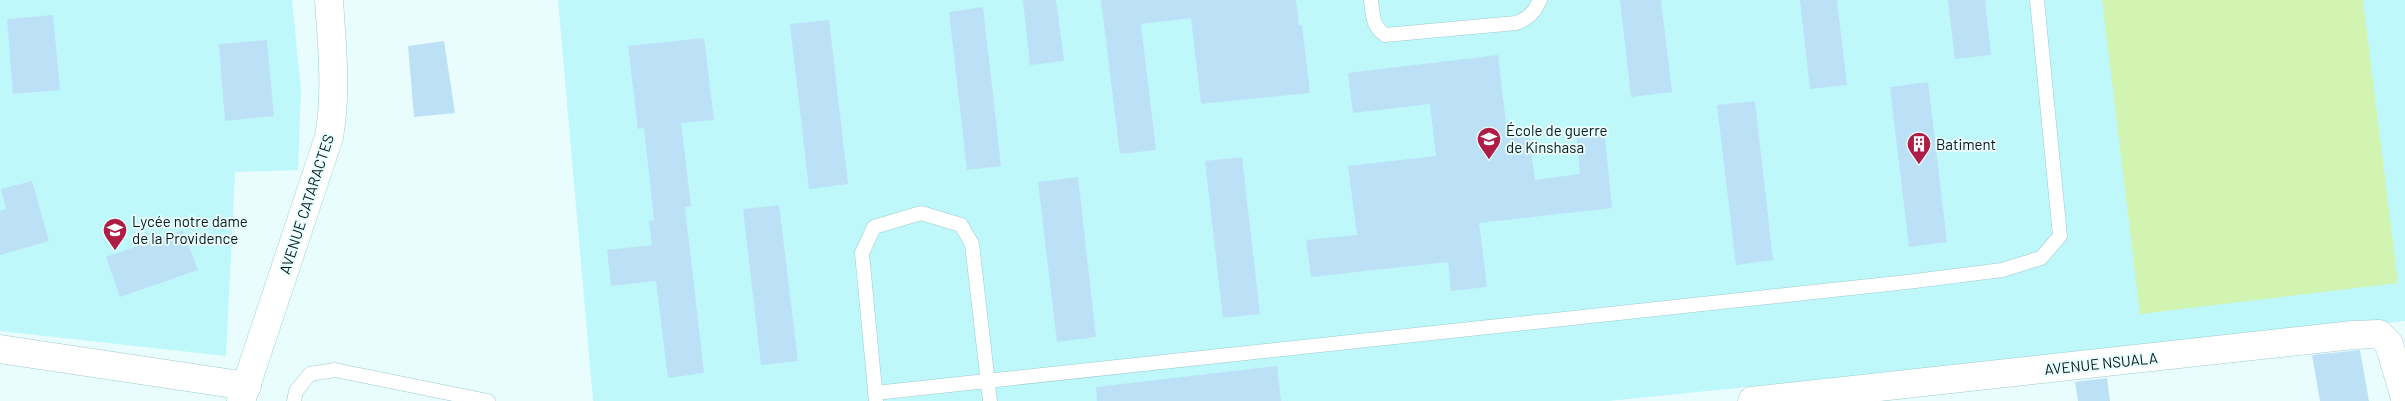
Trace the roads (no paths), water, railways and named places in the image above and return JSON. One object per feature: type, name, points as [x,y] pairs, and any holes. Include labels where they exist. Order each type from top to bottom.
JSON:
[{"type":"street","name":"AVENUE CATARACTES","points":[[244,394],[329,137],[334,109],[335,81],[329,0]]},
{"type":"street","name":"AVENUE NSUALA","points":[[1752,401],[2353,335],[2379,334],[2389,344],[2405,398]]},
{"type":"street","points":[[0,349],[244,394]]},
{"type":"lane","points":[[1371,0],[1377,29],[1385,35],[1516,22],[1527,19],[1535,11],[1540,0]]},
{"type":"lane","points":[[990,401],[987,381],[972,244],[962,225],[921,213],[874,227],[862,253],[876,397],[987,381],[1907,282],[2002,270],[2040,258],[2060,236],[2037,0]]},
{"type":"lane","points":[[294,401],[296,391],[310,374],[335,370],[488,401]]},
{"type":"place","name":"École de guerre de Kinshasa","points":[[1489,160]]},
{"type":"place","name":"Batiment","points":[[1919,165]]},
{"type":"place","name":"Lycée notre dame de la Providence","points":[[115,251]]}]
